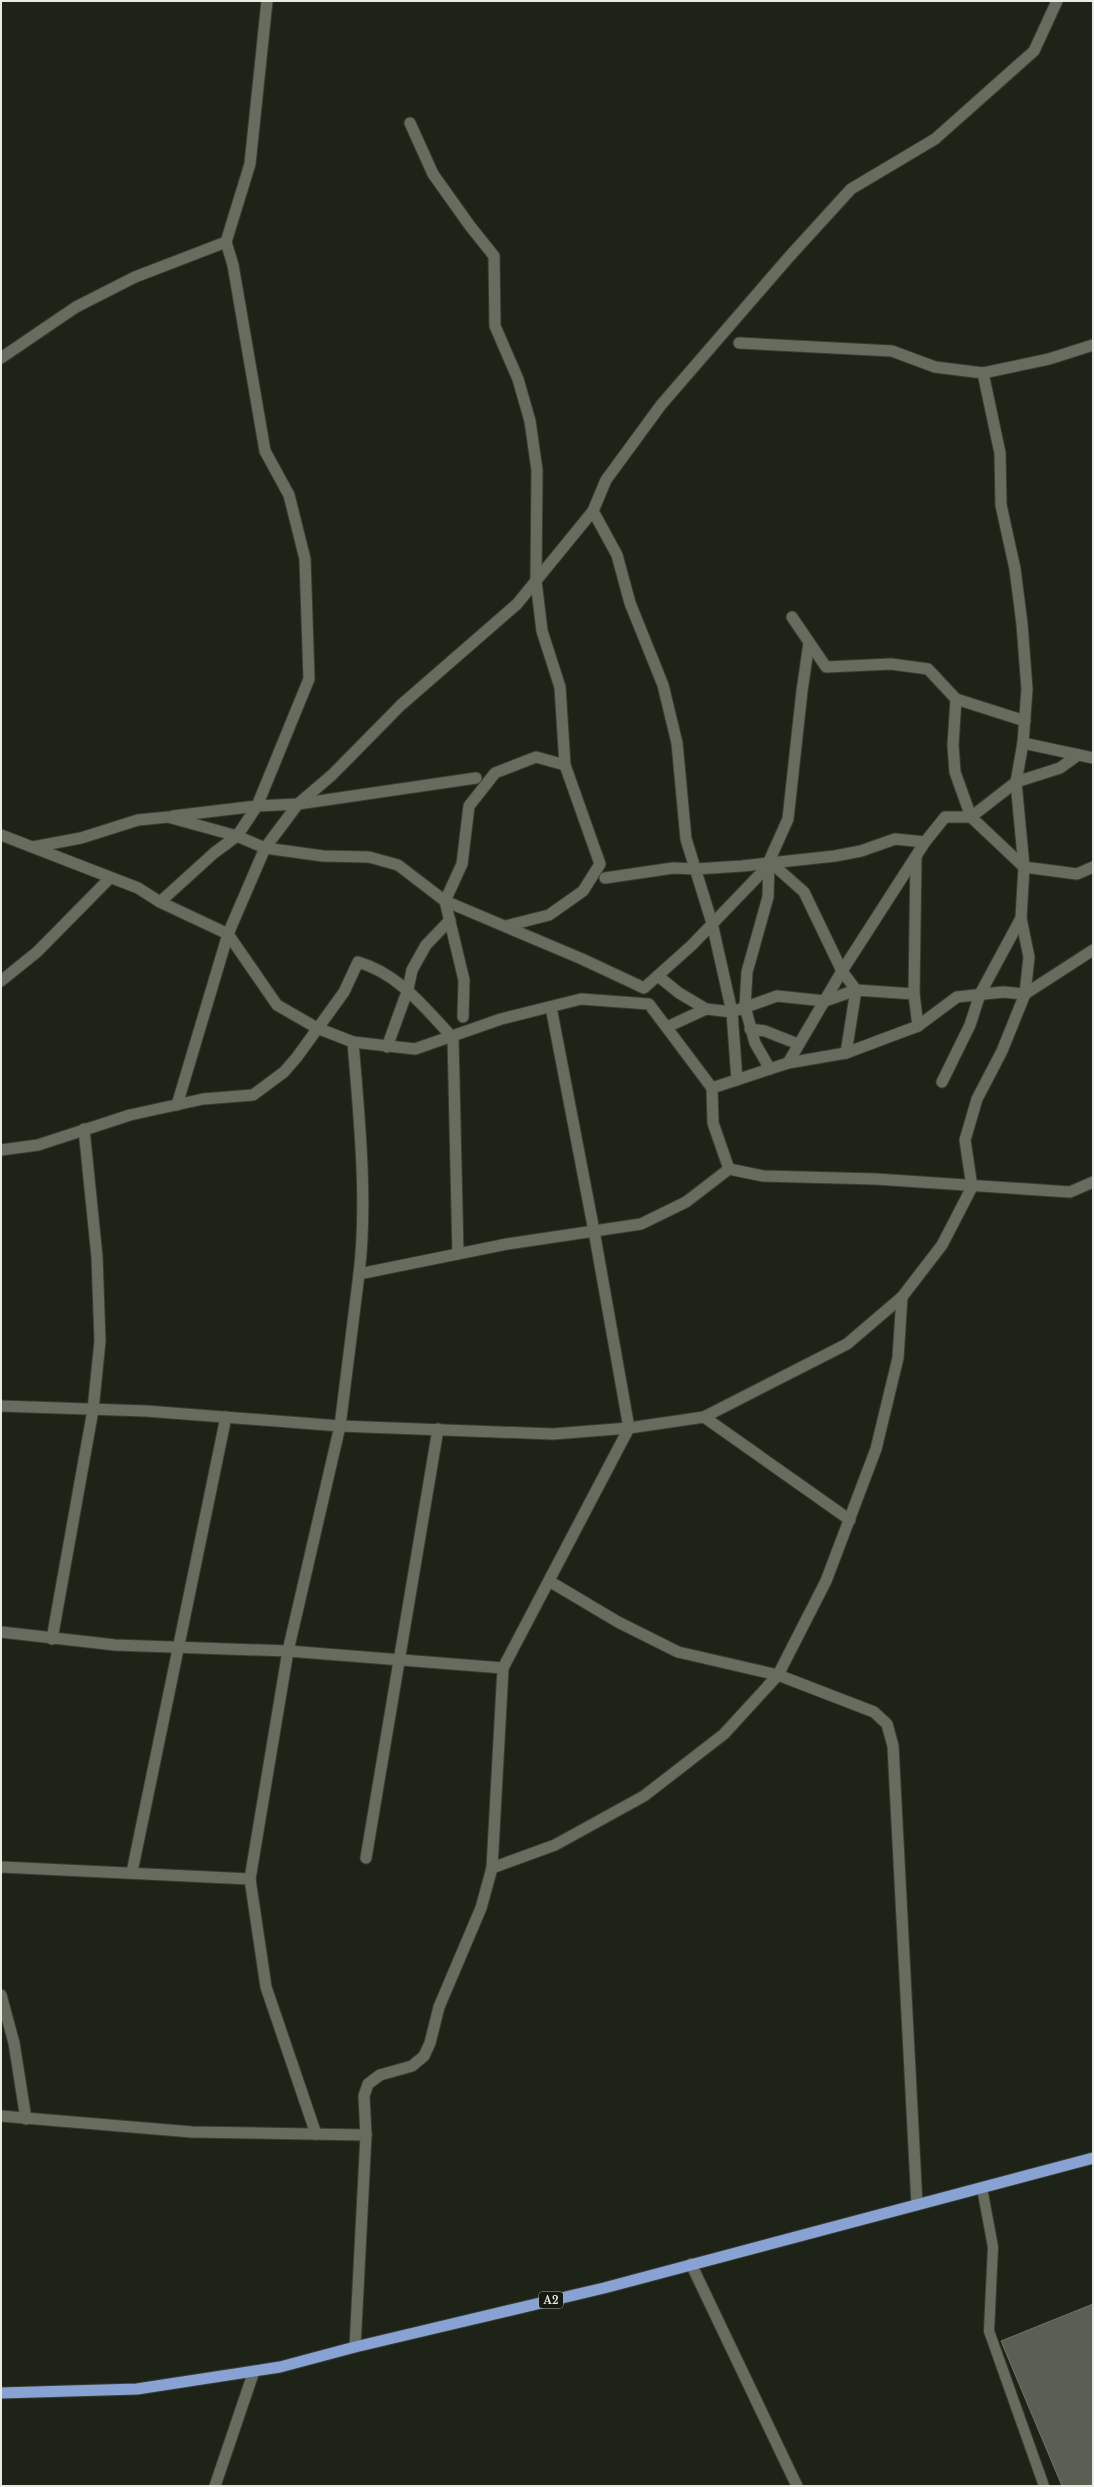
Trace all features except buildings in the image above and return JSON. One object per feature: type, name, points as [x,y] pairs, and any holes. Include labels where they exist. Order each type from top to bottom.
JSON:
[{"type":"highway","name":"A2","points":[[1,2393],[137,2389],[280,2367],[355,2347],[604,2288],[1093,2158]]},
{"type":"street","points":[[160,902],[214,853],[237,836],[257,806],[309,679],[305,559],[289,495],[265,451],[233,265],[226,242],[250,164],[267,1]]},
{"type":"street","points":[[177,1105],[228,934],[265,848],[298,804],[332,775],[401,705],[517,604],[593,511],[606,480],[661,405],[789,257],[851,190],[935,139],[1034,52],[1057,1]]},
{"type":"street","points":[[410,123],[434,174],[470,226],[494,256],[495,326],[520,386],[530,421],[537,470],[536,581],[542,631],[560,686],[565,765],[600,864],[583,891],[550,915],[506,926]]},
{"type":"street","points":[[1,358],[82,304],[135,277],[226,242]]},
{"type":"street","points":[[739,343],[892,351],[935,367],[983,373],[1049,359],[1093,345]]},
{"type":"street","points":[[1,1406],[226,1417],[340,1426],[553,1434],[629,1428],[704,1417],[847,1344],[902,1296],[942,1245],[972,1187],[965,1140],[977,1099],[1002,1051],[1025,994],[1029,957],[1021,918],[1024,867],[1016,782],[1023,743],[1027,689],[1021,616],[1015,569],[1001,505],[1000,453],[983,373]]},
{"type":"street","points":[[593,511],[617,555],[630,603],[662,685],[677,744],[686,839],[712,923],[732,1012],[737,1080]]},
{"type":"street","points":[[792,617],[826,667],[891,664],[928,669],[956,699],[1025,721]]},
{"type":"street","points":[[168,817],[237,836],[265,848],[323,856],[369,858],[398,865],[445,901],[506,926],[644,988],[692,945],[766,868],[788,819],[802,691],[809,643]]},
{"type":"street","points":[[956,699],[953,745],[955,772],[971,818],[1024,867],[1077,874],[1093,867]]},
{"type":"street","points":[[1023,743],[1093,758]]},
{"type":"street","points":[[788,1062],[842,971],[925,842],[944,817],[971,818],[1016,782],[1060,768],[1078,756]]},
{"type":"street","points":[[463,1017],[464,980],[445,901],[462,864],[469,806],[495,773],[536,757],[565,765]]},
{"type":"street","points":[[32,847],[81,838],[138,820],[257,806],[298,804],[476,778]]},
{"type":"street","points":[[1,835],[138,888],[160,902],[228,934],[277,1005],[317,1028],[353,1042],[415,1049],[453,1038],[501,1019],[581,999],[649,1004],[712,1088],[713,1124],[729,1169]]},
{"type":"street","points":[[605,878],[673,868],[696,869],[835,856],[861,850],[895,839],[925,842]]},
{"type":"street","points":[[916,858],[914,994],[918,1026]]},
{"type":"street","points":[[769,861],[804,892],[842,971],[856,990],[846,1053]]},
{"type":"street","points":[[769,861],[768,897],[747,972],[745,1007],[755,1043],[770,1069]]},
{"type":"street","points":[[1,981],[37,952],[110,878]]},
{"type":"street","points":[[942,1082],[970,1025],[980,994],[1021,918]]},
{"type":"street","points":[[387,1047],[408,989],[412,970],[426,945],[450,920]]},
{"type":"street","points":[[712,1088],[788,1062],[846,1053],[918,1026],[957,997],[1003,992],[1025,994],[1093,950]]},
{"type":"street","points":[[1,1150],[38,1145],[84,1129],[203,1099],[253,1095],[284,1072],[344,992],[358,962],[377,967],[408,989],[453,1038],[458,1254]]},
{"type":"street","points":[[658,976],[679,993],[706,1009],[732,1012],[777,996],[825,1001],[856,990],[914,994]]},
{"type":"street","points":[[355,2347],[366,2135],[364,2096],[368,2084],[380,2075],[412,2066],[424,2056],[430,2043],[439,2007],[480,1908],[492,1868],[503,1668],[629,1428],[594,1231],[551,1006]]},
{"type":"street","points":[[667,1027],[706,1009]]},
{"type":"street","points":[[750,1029],[764,1031],[798,1044]]},
{"type":"street","points":[[316,2134],[266,1987],[250,1879],[288,1651],[340,1426],[359,1274],[362,1249],[360,1129],[353,1042]]},
{"type":"street","points":[[52,1638],[93,1410],[100,1341],[97,1258],[84,1129]]},
{"type":"street","points":[[359,1274],[507,1244],[641,1224],[686,1202],[729,1169],[763,1176],[876,1179],[972,1187],[1070,1192],[1093,1182]]},
{"type":"street","points":[[492,1868],[555,1845],[644,1796],[724,1734],[778,1674],[826,1581],[876,1449],[898,1358],[902,1296]]},
{"type":"street","points":[[132,1872],[226,1417]]},
{"type":"street","points":[[704,1417],[850,1520]]},
{"type":"street","points":[[366,1858],[401,1660],[438,1429]]},
{"type":"street","points":[[549,1581],[618,1622],[678,1652],[778,1674],[874,1712],[888,1724],[893,1746],[917,2205]]},
{"type":"street","points":[[1,1632],[115,1645],[288,1651],[503,1668]]},
{"type":"street","points":[[1,1867],[132,1872],[250,1879]]},
{"type":"street","points":[[1,1995],[14,2043],[26,2119]]},
{"type":"street","points":[[1,2116],[192,2132],[366,2135]]},
{"type":"street","points":[[692,2264],[797,2486]]},
{"type":"street","points":[[215,2486],[254,2371]]},
{"type":"lane","points":[[982,2188],[994,2247],[989,2330],[1044,2486]]}]
